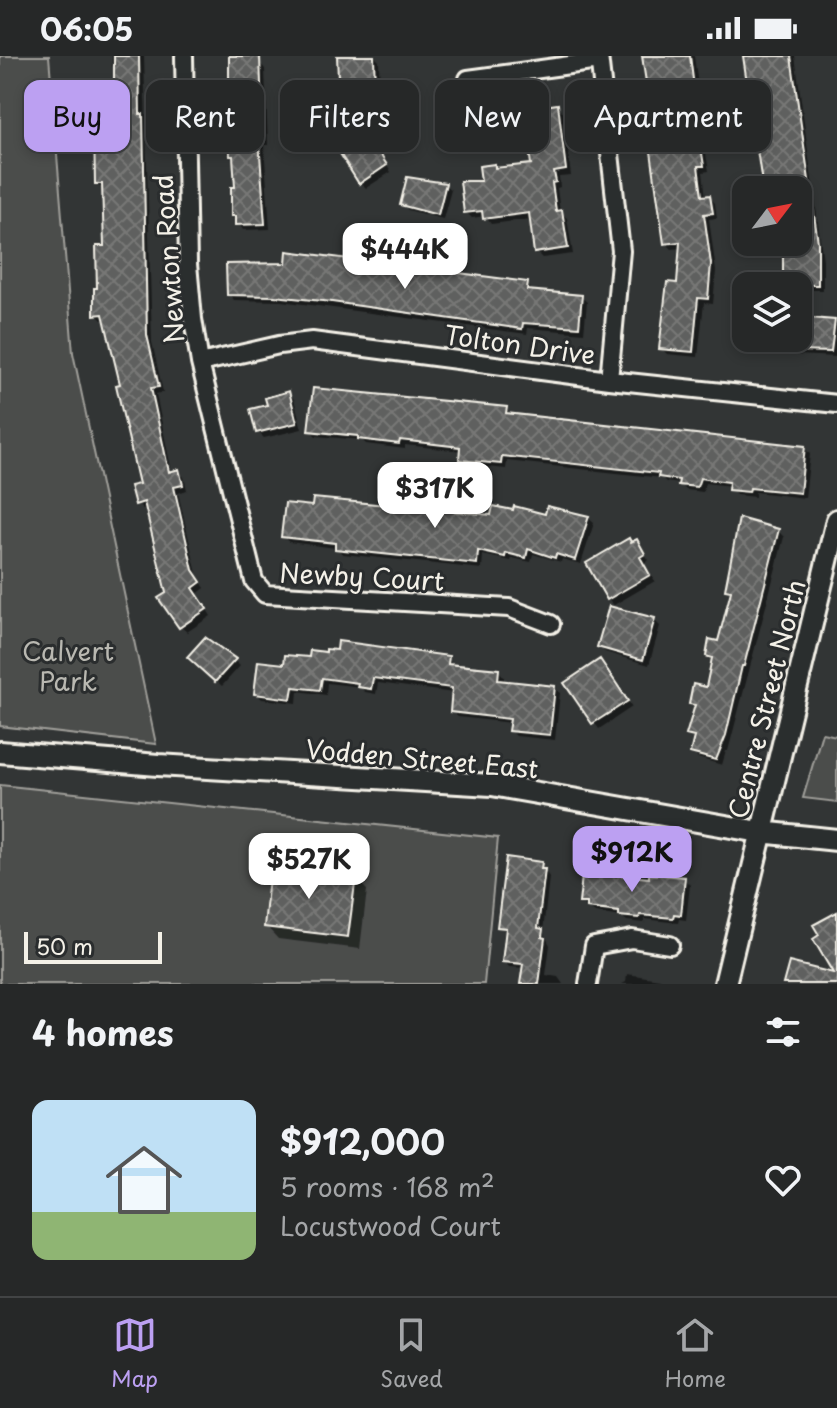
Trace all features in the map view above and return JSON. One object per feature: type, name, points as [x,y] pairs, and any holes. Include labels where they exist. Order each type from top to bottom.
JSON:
[{"type":"street","name":"Newton Road","points":[[184,56],[188,264],[200,363]]},
{"type":"street","points":[[468,79],[599,58],[621,251],[609,380]]},
{"type":"street","name":"Tolton Drive","points":[[200,363],[279,345],[312,341],[609,380],[837,404]]},
{"type":"street","name":"Newby Court","points":[[200,363],[254,581],[265,594],[509,608],[551,624]]},
{"type":"street","name":"Centre Street North","points":[[725,984],[837,520]]},
{"type":"street","name":"Vodden Street East","points":[[0,752],[492,785],[760,832],[837,840]]},
{"type":"street","points":[[588,984],[594,946],[632,939],[670,945]]},
{"type":"green space","name":"Calvert Park","points":[[0,56],[49,56],[51,80],[24,80],[24,152],[57,152],[73,353],[156,744],[0,726]]},
{"type":"green space","points":[[822,733],[837,736],[837,802],[803,798]]},
{"type":"green space","points":[[0,785],[498,838],[484,984],[0,984]]},
{"type":"building","points":[[114,56],[139,56],[147,335],[159,387],[151,388],[169,472],[179,469],[183,485],[174,487],[193,570],[201,582],[193,588],[207,609],[179,628],[158,598],[166,593],[144,502],[135,505],[130,486],[139,484],[116,385],[120,384],[103,314],[94,315],[96,246],[104,246],[102,184],[95,184],[94,152],[130,152],[130,80],[114,80]]},
{"type":"building","points":[[229,56],[260,56],[261,80],[229,80]]},
{"type":"building","points":[[337,56],[374,56],[375,80],[331,80],[338,78]]},
{"type":"building","points":[[642,56],[690,56],[693,80],[646,80]]},
{"type":"building","points":[[743,56],[791,56],[808,176],[761,176],[757,152],[771,152],[771,80],[747,80]]},
{"type":"building","points":[[558,104],[566,170],[554,172],[556,182],[552,183],[556,211],[562,210],[568,248],[534,253],[529,213],[483,219],[482,211],[464,213],[460,181],[481,181],[479,166],[495,164],[495,168],[531,164],[529,152],[549,152],[549,105]]},
{"type":"building","points":[[230,152],[260,152],[265,224],[235,225],[235,216],[231,216],[231,187],[235,187],[233,156]]},
{"type":"building","points":[[339,152],[379,152],[387,165],[359,184]]},
{"type":"building","points":[[651,152],[702,152],[704,166],[698,166],[702,196],[710,195],[713,213],[704,214],[711,264],[708,299],[698,298],[693,352],[659,349],[667,282],[677,283],[680,242],[664,244]]},
{"type":"building","points":[[407,177],[446,183],[438,215],[400,205]]},
{"type":"building","points":[[812,201],[818,242],[818,285],[812,285],[812,272],[783,272],[783,256],[812,256]]},
{"type":"building","points":[[287,251],[528,282],[527,290],[582,295],[579,327],[523,323],[522,329],[332,302],[227,295],[226,264],[286,263]]},
{"type":"building","points":[[812,318],[835,320],[831,352],[812,351]]},
{"type":"building","points":[[313,388],[507,407],[506,413],[805,446],[800,493],[750,488],[749,492],[728,490],[729,482],[700,478],[697,487],[678,485],[679,480],[658,477],[659,473],[502,456],[501,464],[459,460],[460,447],[400,440],[399,444],[308,431]]},
{"type":"building","points":[[289,391],[297,423],[256,433],[250,409],[267,405],[265,398]]},
{"type":"building","points":[[313,498],[491,515],[493,506],[513,510],[514,506],[545,514],[547,506],[589,516],[575,560],[556,554],[555,558],[528,549],[526,558],[478,551],[477,564],[335,549],[335,543],[281,537],[285,503],[312,506]]},
{"type":"building","points":[[739,518],[779,529],[726,735],[716,760],[690,753],[694,737],[686,735],[695,705],[689,704],[693,684],[706,687],[712,658],[706,656],[709,639],[718,641],[731,591],[725,590]]},
{"type":"building","points":[[629,538],[631,542],[637,539],[645,554],[640,557],[650,575],[607,600],[586,563]]},
{"type":"building","points":[[609,606],[655,618],[643,660],[597,647]]},
{"type":"building","points":[[205,637],[236,659],[215,682],[187,657]]},
{"type":"building","points":[[338,641],[449,656],[448,664],[499,669],[498,680],[555,686],[550,735],[508,731],[510,719],[450,712],[452,688],[373,678],[371,689],[357,687],[358,683],[322,678],[320,690],[293,687],[291,699],[254,694],[258,661],[284,664],[285,655],[309,657],[310,650],[337,650]]},
{"type":"building","points":[[600,659],[628,701],[592,724],[564,683]]},
{"type":"building","points":[[506,857],[542,862],[541,869],[545,869],[538,928],[543,929],[542,937],[545,938],[539,984],[520,984],[523,964],[502,962],[506,928],[497,927]]},
{"type":"building","points":[[285,864],[322,868],[322,873],[356,876],[348,937],[264,927],[270,867],[285,869]]},
{"type":"building","points":[[583,867],[619,871],[618,875],[685,877],[681,915],[674,914],[673,918],[640,915],[639,918],[587,908],[587,903],[579,903]]},
{"type":"building","points":[[837,912],[837,984],[783,984],[789,962],[833,973],[813,939],[819,935],[813,925]]}]
